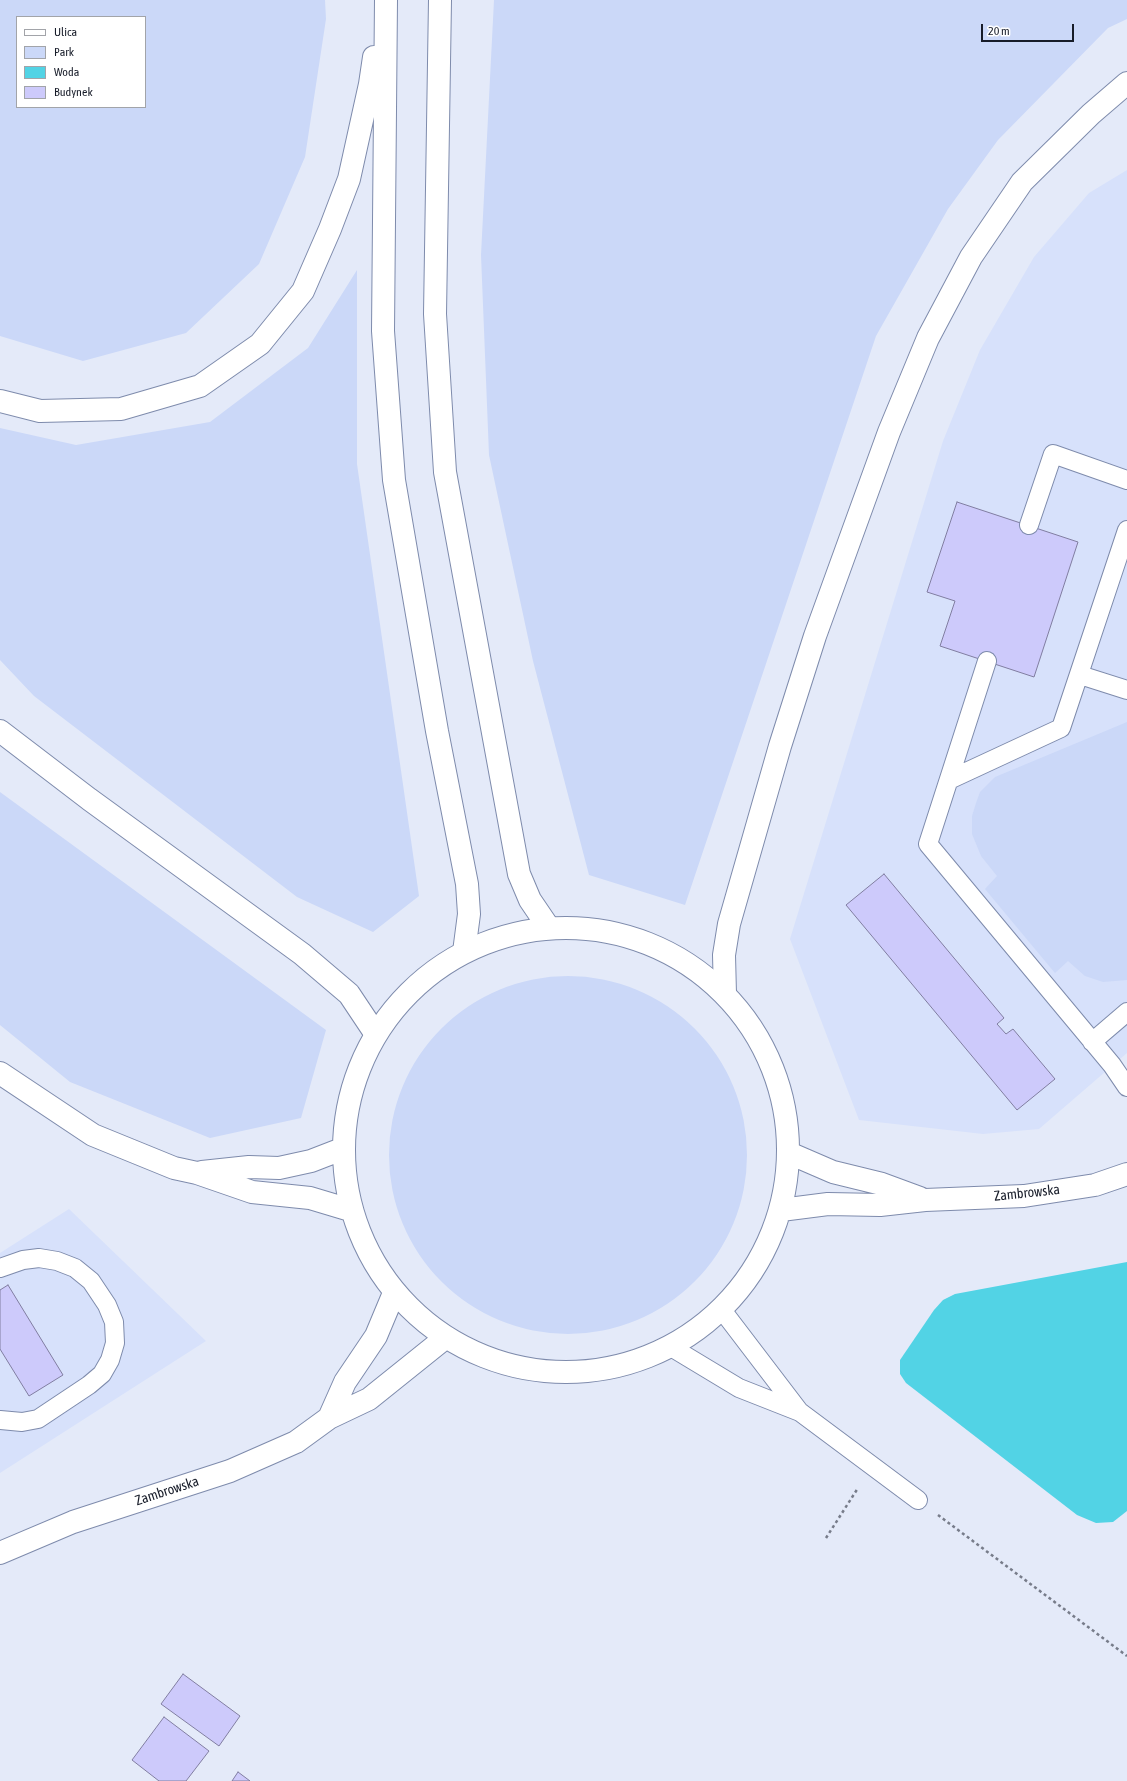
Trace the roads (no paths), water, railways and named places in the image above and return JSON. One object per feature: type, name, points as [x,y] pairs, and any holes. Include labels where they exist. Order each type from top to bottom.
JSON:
[{"type":"main road","points":[[0,401],[40,411],[121,409],[200,386],[260,344],[302,291],[330,229],[349,180],[370,84],[382,0]]},
{"type":"main road","points":[[386,0],[383,331],[394,480],[435,723],[467,884],[469,914],[464,952]]},
{"type":"main road","points":[[440,0],[435,314],[445,472],[519,874],[530,900],[549,928]]},
{"type":"main road","points":[[725,994],[724,955],[729,924],[780,746],[817,629],[889,432],[928,338],[971,258],[1022,182],[1091,114],[1127,83]]},
{"type":"main road","points":[[0,731],[88,799],[302,954],[349,994],[376,1033]]},
{"type":"main road","points":[[549,928],[588,929],[626,936],[662,950],[696,969],[725,994],[747,1022],[765,1051],[778,1084],[786,1118],[789,1153],[780,1210],[766,1249],[743,1285],[722,1310],[671,1347],[627,1365],[580,1373],[533,1370],[487,1359],[445,1338],[418,1317],[394,1293],[368,1254],[350,1210],[342,1149],[351,1089],[376,1033],[414,987],[464,952],[505,936],[549,928]]},
{"type":"main road","points":[[0,1073],[93,1135],[174,1168],[197,1173],[252,1192],[310,1198],[350,1210]]},
{"type":"main road","points":[[197,1173],[249,1167],[278,1168],[311,1161],[342,1149]]},
{"type":"main road","name":"Zambrowska","points":[[789,1153],[833,1172],[882,1184],[925,1200]]},
{"type":"main road","name":"Zambrowska","points":[[780,1210],[828,1204],[880,1205],[925,1200],[1024,1196],[1094,1185],[1127,1174]]},
{"type":"main road","points":[[329,1418],[345,1382],[376,1336],[394,1293]]},
{"type":"main road","name":"Zambrowska","points":[[0,1553],[73,1522],[230,1471],[296,1442],[329,1418],[369,1399],[445,1338]]},
{"type":"lane","points":[[1029,525],[1053,454],[1127,480]]},
{"type":"lane","points":[[949,780],[1061,728],[1080,675],[1127,530]]},
{"type":"lane","points":[[987,661],[928,844],[1092,1042],[1127,1087]]},
{"type":"lane","points":[[1080,675],[1127,690]]},
{"type":"lane","points":[[1092,1042],[1127,1012]]},
{"type":"lane","points":[[0,1268],[23,1260],[39,1258],[57,1261],[75,1268],[91,1281],[107,1305],[114,1322],[115,1343],[110,1360],[102,1374],[89,1385],[38,1418],[22,1422],[0,1420]]},
{"type":"lane","points":[[722,1310],[800,1412]]},
{"type":"lane","points":[[671,1347],[739,1388],[800,1412],[918,1500]]},
{"type":"water","points":[[1127,1262],[1127,1511],[1113,1522],[1096,1523],[1077,1515],[906,1383],[900,1374],[900,1360],[934,1310],[943,1300],[955,1294]]}]
